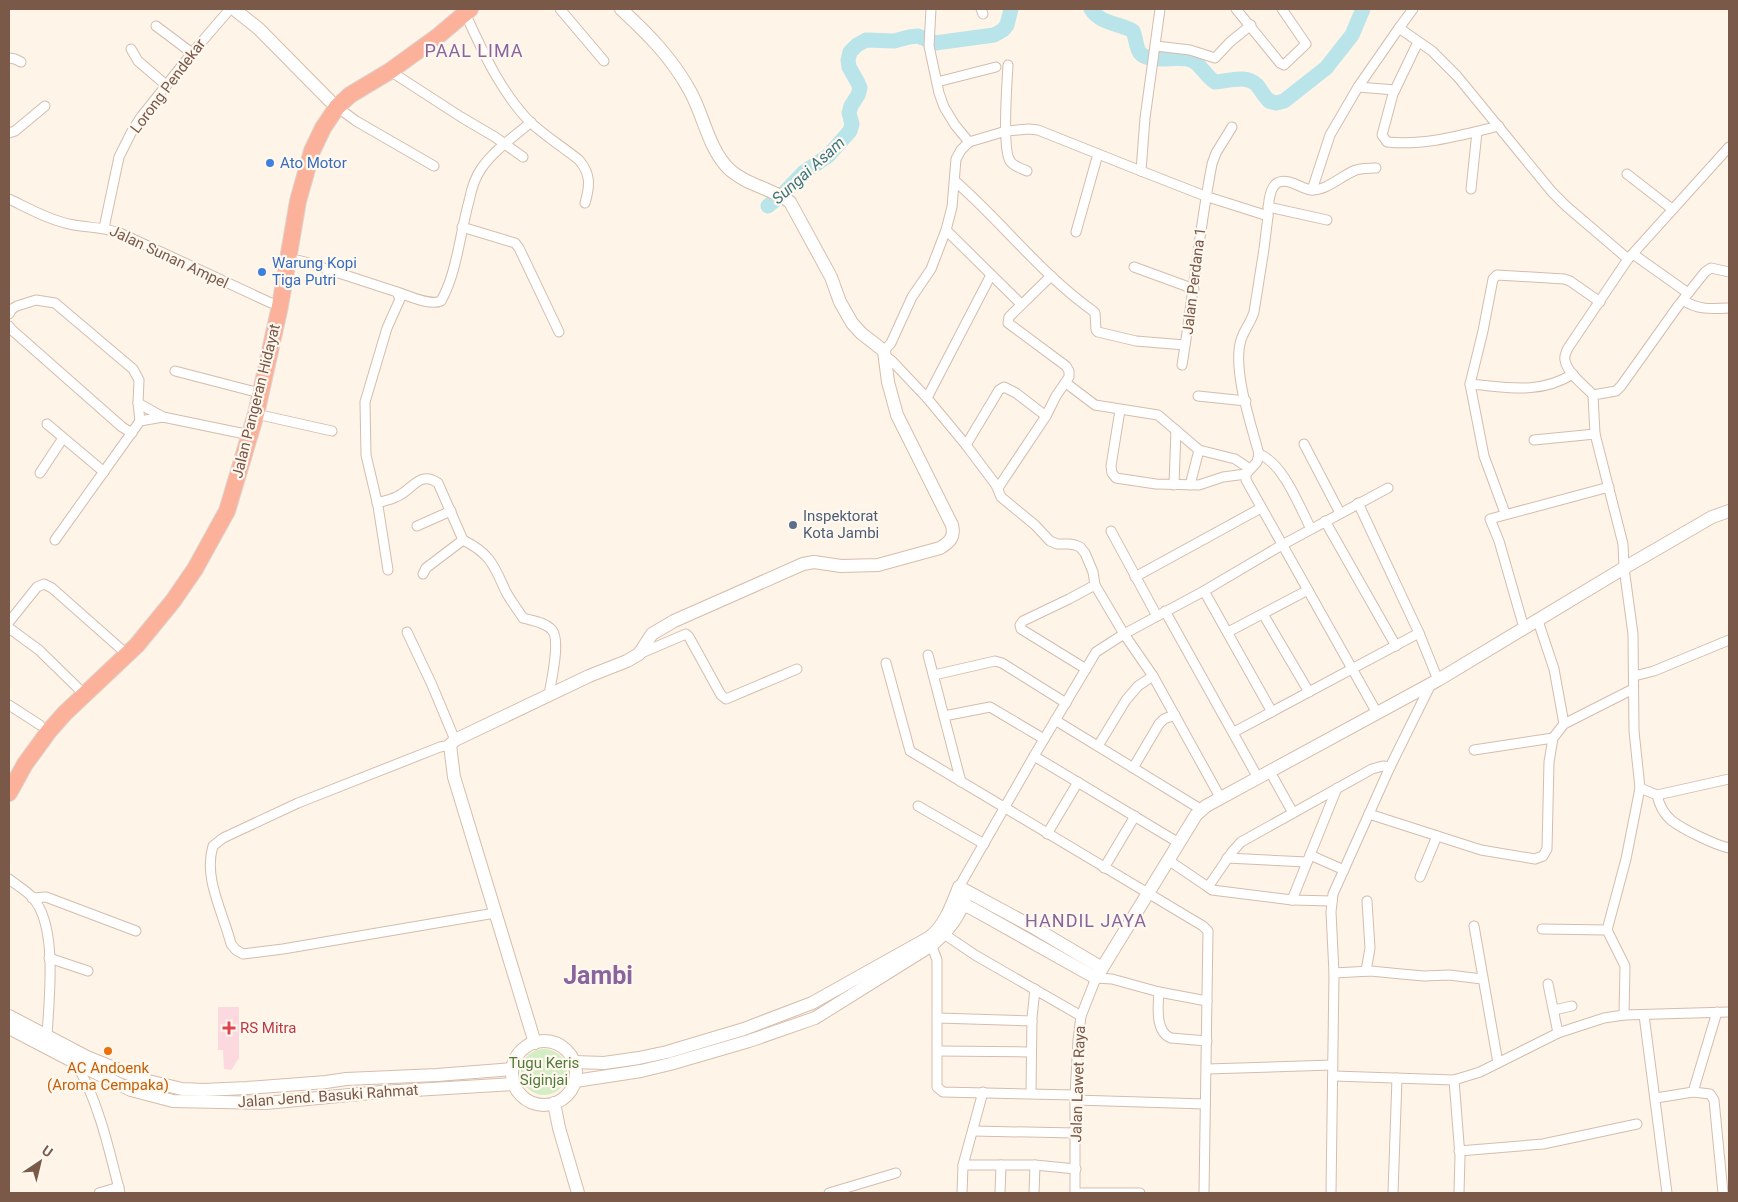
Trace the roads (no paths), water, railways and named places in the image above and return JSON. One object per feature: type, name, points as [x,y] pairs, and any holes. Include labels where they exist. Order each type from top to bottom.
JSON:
[{"type":"highway","name":"Jalan Pangeran Hidayat","points":[[9,793],[25,764],[48,731],[82,691],[173,601],[195,569],[218,528],[232,494],[246,434],[252,391],[288,258],[298,200],[309,160],[334,104],[343,89],[464,10]]},
{"type":"highway","name":"Jalan Pangeran Hidayat","points":[[246,434],[256,414],[275,304],[287,202],[303,149],[316,124],[334,104],[390,71],[437,37],[464,10]]},
{"type":"highway","name":"Jalan Pangeran Hidayat","points":[[9,775],[40,725],[59,705],[82,691]]},
{"type":"street","name":"Lorong Pendekar","points":[[104,228],[115,172],[124,146],[142,116],[192,52],[232,9]]},
{"type":"street","points":[[232,9],[259,29],[334,104],[356,121],[434,166]]},
{"type":"street","points":[[560,9],[604,62]]},
{"type":"street","points":[[622,9],[656,42],[672,62],[689,90],[722,161],[742,178],[784,198],[831,277],[840,302],[852,323],[885,353],[927,398],[966,445],[998,488],[1001,497],[1035,525],[1050,541],[1057,544],[1069,544],[1080,547],[1085,553],[1093,572],[1095,585],[1124,634],[1153,676],[1220,797]]},
{"type":"street","points":[[931,9],[929,46],[944,107],[955,125],[969,142]]},
{"type":"street","points":[[1141,171],[1145,118],[1160,9]]},
{"type":"street","points":[[1236,9],[1280,63],[1284,65],[1306,44],[1282,9]]},
{"type":"street","points":[[1312,190],[1330,135],[1358,87],[1413,9]]},
{"type":"street","points":[[464,10],[499,81],[531,122],[579,160],[585,167],[589,178],[589,188],[585,203]]},
{"type":"street","points":[[156,26],[192,52]]},
{"type":"street","points":[[1155,48],[1190,50],[1215,58],[1230,42],[1251,26]]},
{"type":"street","points":[[1399,28],[1432,51],[1457,76],[1566,206],[1685,296],[1690,305],[1700,308],[1729,308]]},
{"type":"street","points":[[1418,42],[1395,90],[1382,135],[1387,142],[1416,143],[1499,126]]},
{"type":"street","points":[[131,49],[138,61],[166,85]]},
{"type":"street","points":[[9,58],[21,62]]},
{"type":"street","points":[[1008,65],[1006,131],[1010,160],[1014,165],[1027,171]]},
{"type":"street","points":[[937,82],[996,67]]},
{"type":"street","points":[[390,71],[468,122],[496,137],[523,157]]},
{"type":"street","points":[[1358,87],[1395,90]]},
{"type":"street","points":[[9,133],[15,131],[44,106]]},
{"type":"street","points":[[288,258],[425,301],[437,303],[441,301],[457,257],[471,192],[480,170],[494,153],[531,122]]},
{"type":"street","name":"Jalan Perdana 1","points":[[1182,365],[1194,289],[1205,196],[1216,153],[1232,127]]},
{"type":"street","points":[[639,654],[652,634],[674,621],[803,564],[878,565],[940,548],[948,544],[952,538],[954,532],[952,525],[897,415],[888,382],[885,353],[912,297],[931,269],[946,230],[952,207],[956,159],[969,142],[1006,131],[1038,130],[1205,196],[1268,211],[1327,220]]},
{"type":"street","points":[[1471,189],[1477,132]]},
{"type":"street","points":[[1624,1015],[1625,966],[1607,930],[1626,859],[1640,788],[1634,731],[1633,634],[1624,568],[1623,544],[1595,434],[1593,395],[1573,374],[1564,358],[1568,348],[1631,256],[1729,147]]},
{"type":"street","points":[[1076,232],[1098,154]]},
{"type":"street","points":[[1376,168],[1366,167],[1355,170],[1321,188],[1312,190],[1284,181],[1278,182],[1274,187],[1268,211],[1254,312],[1252,321],[1241,338],[1239,364],[1259,454],[1257,462],[1248,472],[1246,480],[1377,713]]},
{"type":"street","points":[[1627,174],[1672,209]]},
{"type":"street","points":[[955,181],[1051,276],[1096,313],[1096,330],[1098,332],[1136,342],[1185,345]]},
{"type":"street","name":"Jalan Sunan Ampel","points":[[9,199],[51,219],[74,225],[104,228],[120,233],[275,304]]},
{"type":"street","points":[[462,227],[515,244],[519,248],[559,332]]},
{"type":"street","points":[[946,230],[1021,304]]},
{"type":"street","points":[[1134,267],[1194,289]]},
{"type":"street","points":[[1593,395],[1616,391],[1621,386],[1685,296],[1705,272],[1711,268],[1729,272]]},
{"type":"street","points":[[927,398],[991,275]]},
{"type":"street","points":[[1505,514],[1484,456],[1470,384],[1494,277],[1497,275],[1564,279],[1570,281],[1600,302]]},
{"type":"street","points":[[998,488],[1046,416],[1069,376],[1070,371],[1066,366],[1008,323],[1009,317],[1051,276]]},
{"type":"street","points":[[388,570],[377,503],[366,455],[365,402],[388,328],[400,299],[397,292]]},
{"type":"street","points":[[9,314],[17,306],[36,300],[55,303],[132,369],[139,380],[138,403],[140,421],[55,540]]},
{"type":"street","points":[[9,326],[122,427],[132,433]]},
{"type":"street","points":[[175,371],[252,391]]},
{"type":"street","points":[[1470,384],[1531,388],[1550,386],[1573,374]]},
{"type":"street","points":[[1066,383],[1095,405],[1158,415],[1199,450],[1235,459],[1248,472]]},
{"type":"street","points":[[966,445],[999,390],[1004,388],[1016,393],[1046,416]]},
{"type":"street","points":[[1198,396],[1246,401]]},
{"type":"street","points":[[138,403],[162,417],[246,434]]},
{"type":"street","points":[[1120,410],[1112,466],[1116,478],[1174,485],[1190,485],[1205,484],[1223,477],[1248,472]]},
{"type":"street","points":[[256,414],[332,431]]},
{"type":"street","points":[[140,421],[162,417]]},
{"type":"street","points":[[47,424],[104,472]]},
{"type":"street","points":[[1174,485],[1176,430]]},
{"type":"street","points":[[1534,440],[1595,434]]},
{"type":"street","points":[[40,473],[63,438]]},
{"type":"street","points":[[1304,444],[1340,512]]},
{"type":"street","points":[[1190,485],[1199,450]]},
{"type":"street","points":[[1259,454],[1268,457],[1282,474],[1311,529]]},
{"type":"street","points":[[377,503],[398,497],[425,478],[431,478],[438,483],[463,540],[474,545],[492,562],[506,593],[524,618],[544,624],[553,631],[555,651],[549,695]]},
{"type":"street","points":[[1524,628],[1499,541],[1490,519],[1609,487]]},
{"type":"street","points":[[574,1062],[604,1063],[639,1058],[667,1052],[744,1029],[812,1003],[909,954],[944,934],[963,885],[984,844],[1096,652],[1124,634],[1204,591],[1282,544],[1388,488]]},
{"type":"street","points":[[1331,1193],[1334,1076],[1332,1065],[1334,973],[1331,912],[1333,894],[1390,767],[1434,682],[1419,633],[1358,503]]},
{"type":"street","points":[[1135,577],[1261,508]]},
{"type":"street","points":[[417,526],[451,511]]},
{"type":"street","points":[[1099,973],[1196,815],[1202,810],[1220,797],[1257,776],[1434,682],[1624,568],[1712,518],[1729,511]]},
{"type":"street","points":[[1325,521],[1396,646]]},
{"type":"street","points":[[1111,531],[1157,616]]},
{"type":"street","points":[[423,574],[426,568],[463,540]]},
{"type":"street","points":[[9,622],[36,587],[44,584],[129,645]]},
{"type":"street","points":[[1086,669],[1022,629],[1020,625],[1023,621],[1069,600],[1095,585]]},
{"type":"street","points":[[1228,632],[1308,590]]},
{"type":"street","points":[[1204,591],[1272,712]]},
{"type":"street","points":[[1165,611],[1257,776]]},
{"type":"street","points":[[1263,614],[1310,692]]},
{"type":"street","points":[[1538,621],[1554,669],[1564,724]]},
{"type":"street","points":[[9,628],[39,650],[82,691]]},
{"type":"street","points":[[407,632],[432,685],[452,743],[452,769],[535,1043]]},
{"type":"street","points":[[1234,732],[1419,633]]},
{"type":"street","points":[[495,913],[243,954],[231,944],[210,874],[209,857],[213,846],[223,838],[298,803],[452,743],[589,676],[686,634],[721,695],[726,698],[797,669]]},
{"type":"street","points":[[1634,676],[1654,671],[1729,640]]},
{"type":"street","points":[[928,655],[961,782]]},
{"type":"street","points":[[934,675],[995,661],[1002,662],[1066,702]]},
{"type":"street","points":[[886,663],[910,751],[1203,926],[1208,931],[1204,1193]]},
{"type":"street","points":[[1098,746],[1126,700],[1138,686],[1153,676]]},
{"type":"street","points":[[1369,814],[1481,850],[1535,858],[1543,856],[1547,849],[1549,762],[1553,738],[1564,724],[1633,689]]},
{"type":"street","points":[[9,705],[40,725]]},
{"type":"street","points":[[944,716],[990,707],[1044,739]]},
{"type":"street","points":[[1133,768],[1159,724],[1164,719],[1175,715]]},
{"type":"street","points":[[1055,720],[1202,810]]},
{"type":"street","points":[[1474,750],[1553,738]]},
{"type":"street","points":[[1034,756],[1179,843]]},
{"type":"street","points":[[1208,887],[1227,858],[1241,842],[1372,769],[1382,766],[1390,767]]},
{"type":"street","points":[[1269,770],[1293,813]]},
{"type":"street","points":[[1640,788],[1658,795],[1729,779]]},
{"type":"street","points":[[1047,834],[1078,782]]},
{"type":"street","points":[[1292,900],[1337,788]]},
{"type":"street","points":[[1658,795],[1658,802],[1671,820],[1703,838],[1729,848]]},
{"type":"street","points":[[918,806],[984,844]]},
{"type":"street","points":[[1104,868],[1135,816]]},
{"type":"street","points":[[1420,878],[1437,836]]},
{"type":"street","points":[[1227,858],[1309,859],[1344,870]]},
{"type":"street","points":[[1168,860],[1212,890],[1292,900],[1332,901]]},
{"type":"street","points":[[9,878],[32,898],[44,916],[50,939],[47,1036]]},
{"type":"street","points":[[963,885],[1033,927],[1099,973]]},
{"type":"street","points":[[32,898],[46,897],[136,931]]},
{"type":"street","points":[[1366,971],[1370,948],[1367,901]]},
{"type":"street","points":[[958,902],[1112,979],[1159,992],[1207,1001]]},
{"type":"street","points":[[929,943],[958,902]]},
{"type":"street","points":[[1474,926],[1498,1063]]},
{"type":"street","points":[[1027,938],[1033,927]]},
{"type":"street","points":[[1542,929],[1607,930]]},
{"type":"street","points":[[944,934],[975,955],[1081,1016]]},
{"type":"street","points":[[929,943],[937,960],[937,1087],[939,1090],[943,1092],[1031,1094],[1205,1104]]},
{"type":"street","points":[[575,1081],[641,1071],[670,1064],[749,1041],[814,1018],[909,954]]},
{"type":"street","points":[[50,958],[88,970]]},
{"type":"street","points":[[1334,973],[1366,971],[1482,978]]},
{"type":"street","name":"Jalan Lawet Raya","points":[[1075,1193],[1075,1097],[1081,1016],[1099,973]]},
{"type":"street","points":[[1548,984],[1558,1033]]},
{"type":"street","points":[[1031,1094],[1032,1021],[1035,989]]},
{"type":"street","points":[[1159,992],[1160,1025],[1166,1035],[1171,1038],[1207,1041]]},
{"type":"street","points":[[1554,1010],[1572,1006]]},
{"type":"street","points":[[1692,1092],[1717,1012]]},
{"type":"street","points":[[1334,1076],[1454,1080],[1480,1072],[1558,1033],[1604,1018],[1624,1015],[1729,1012]]},
{"type":"street","points":[[1644,1015],[1667,1193]]},
{"type":"street","name":"Jalan Jend. Basuki Rahmat","points":[[9,1016],[87,1058],[144,1080],[182,1089],[247,1088],[346,1079],[437,1076],[512,1069]]},
{"type":"street","points":[[938,1018],[1032,1021]]},
{"type":"street","name":"Jalan Jend. Basuki Rahmat","points":[[9,1028],[131,1090],[173,1101],[266,1103],[381,1092],[514,1084]]},
{"type":"street","points":[[544,1041],[554,1043],[569,1053],[574,1062],[576,1071],[575,1081],[571,1091],[564,1098],[554,1103],[545,1105],[535,1104],[526,1100],[514,1084],[512,1069],[516,1058],[520,1051],[535,1043],[544,1041]]},
{"type":"street","points":[[938,1051],[1031,1052]]},
{"type":"street","points":[[76,1063],[85,1078],[93,1098],[119,1190],[99,1193]]},
{"type":"street","points":[[1207,1069],[1332,1065]]},
{"type":"street","points":[[1393,1193],[1397,1078]]},
{"type":"street","points":[[1454,1080],[1459,1151],[1459,1193]]},
{"type":"street","points":[[247,1088],[249,1103]]},
{"type":"street","points":[[962,1193],[963,1164],[983,1092]]},
{"type":"street","points":[[1656,1098],[1692,1092],[1710,1094],[1714,1100],[1723,1193]]},
{"type":"street","points":[[554,1103],[559,1128],[578,1193]]},
{"type":"street","points":[[1459,1151],[1543,1144],[1637,1124]]},
{"type":"street","points":[[973,1131],[1075,1133]]},
{"type":"street","points":[[963,1164],[1035,1165],[1076,1169]]},
{"type":"street","points":[[1000,1193],[1001,1165]]},
{"type":"street","points":[[1034,1193],[1035,1165]]},
{"type":"street","points":[[828,1193],[896,1173]]},
{"type":"street","points":[[1075,1193],[1140,1193]]},
{"type":"waterway","name":"Sungai Asam","points":[[768,206],[804,172],[828,156],[850,131],[852,124],[849,113],[860,88],[849,67],[848,60],[850,52],[857,45],[866,40],[894,41],[918,36],[935,43],[994,35],[1003,30],[1007,25],[1011,9]]},
{"type":"waterway","name":"Sungai Asam","points":[[1091,9],[1099,18],[1133,31],[1139,51],[1145,57],[1188,59],[1198,65],[1215,82],[1237,79],[1248,80],[1257,85],[1269,101],[1276,103],[1284,101],[1326,68],[1352,35],[1363,9]]},
{"type":"place","name":"Ato Motor","points":[[270,163]]},
{"type":"place","name":"Warung Kopi Tiga Putri","points":[[262,272]]},
{"type":"place","name":"Inspektorat Kota Jambi","points":[[793,525]]},
{"type":"place","name":"RS Mitra","points":[[229,1028]]},
{"type":"place","name":"AC Andoenk (Aroma Cempaka)","points":[[108,1051]]},
{"type":"district","name":"PAAL LIMA","points":[[474,51]]},
{"type":"district","name":"HANDIL JAYA","points":[[1086,921]]},
{"type":"district","name":"Jambi","points":[[598,975]]},
{"type":"park label","name":"Tugu Keris Siginjai","points":[[544,1072]]}]
